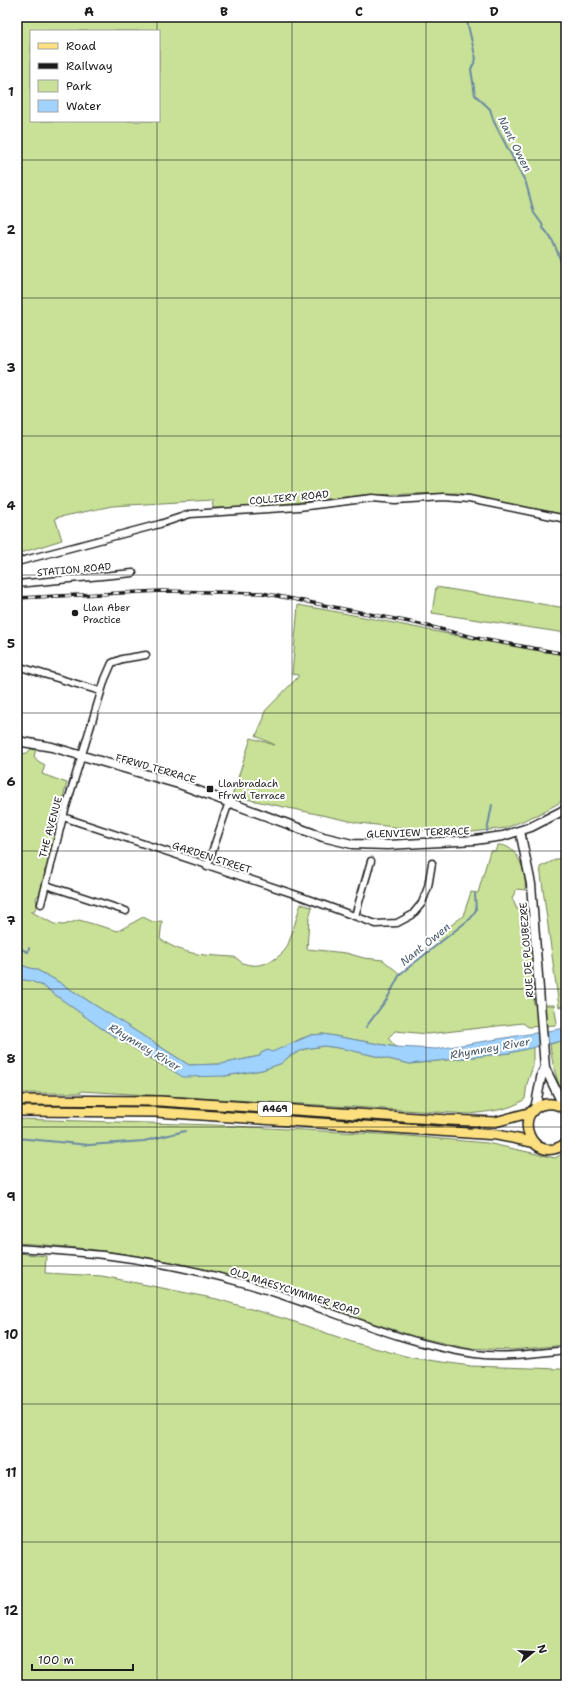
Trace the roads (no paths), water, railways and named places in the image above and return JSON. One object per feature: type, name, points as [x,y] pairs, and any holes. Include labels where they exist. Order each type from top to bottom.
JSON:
[{"type":"main road","name":"A469","points":[[17,1100],[159,1101],[456,1121],[495,1122],[534,1110]]},
{"type":"main road","points":[[566,1110],[551,1103],[543,1104],[534,1110],[527,1124],[527,1130],[532,1142],[545,1150],[553,1150],[566,1143]]},
{"type":"main road","name":"A469","points":[[17,1111],[156,1112],[498,1135],[532,1142]]},
{"type":"street","name":"COLLIERY ROAD","points":[[17,562],[153,526],[190,514],[299,507],[372,498],[396,500],[444,497],[469,500],[566,519]]},
{"type":"street","name":"STATION ROAD","points":[[17,584],[133,573]]},
{"type":"street","name":"THE AVENUE","points":[[41,904],[63,817],[92,726],[100,691],[112,663],[122,659],[146,655]]},
{"type":"street","points":[[17,666],[100,691]]},
{"type":"street","name":"FFRWD TERRACE","points":[[17,741],[52,747],[81,757],[182,785],[227,801]]},
{"type":"street","points":[[207,867],[227,801]]},
{"type":"street","name":"GLENVIEW TERRACE","points":[[227,801],[323,836],[352,844],[388,845],[475,840],[503,836],[520,831],[566,809]]},
{"type":"street","name":"GARDEN STREET","points":[[63,817],[376,924],[397,923],[412,915],[422,903],[428,887],[432,863]]},
{"type":"street","name":"RUE DE PLOUBEZRE","points":[[520,831],[531,884],[545,1068],[542,1073],[534,1110]]},
{"type":"street","points":[[356,916],[370,861]]},
{"type":"street","points":[[46,885],[126,911]]},
{"type":"street","name":"RUE DE PLOUBEZRE","points":[[545,1068],[549,1072],[566,1110]]},
{"type":"street","name":"OLD MAESYCWMMER ROAD","points":[[17,1248],[110,1256],[182,1269],[250,1286],[397,1335],[436,1346],[476,1354],[506,1355],[566,1350]]},
{"type":"water","name":"Rhymney River","points":[[17,964],[37,970],[54,979],[189,1065],[221,1064],[260,1056],[261,1053],[268,1050],[272,1052],[311,1035],[323,1034],[396,1047],[437,1049],[566,1028],[566,1040],[509,1053],[410,1064],[345,1049],[324,1046],[305,1049],[290,1056],[280,1064],[262,1070],[225,1076],[183,1077],[101,1028],[43,986],[31,981],[17,979]]},
{"type":"waterway","name":"Nant Owen","points":[[466,17],[476,59],[471,69],[475,95],[490,109],[494,122],[526,183],[534,213],[551,239],[560,258],[566,278]]},
{"type":"waterway","name":"Nant Owen","points":[[487,831],[492,805]]},
{"type":"waterway","name":"Nant Owen","points":[[366,1027],[387,999],[400,974],[471,918],[476,910],[475,894]]},
{"type":"waterway","points":[[17,950],[21,949],[28,952],[29,948]]},
{"type":"waterway","points":[[17,1138],[89,1145],[144,1141],[185,1131]]},
{"type":"railway","points":[[17,598],[162,591],[262,593],[415,623],[481,639],[566,654]]},
{"type":"place","name":"Llan Aber Practice","points":[[75,613]]},
{"type":"place","name":"Llanbradach Ffrwd Terrace","points":[[210,789]]}]
